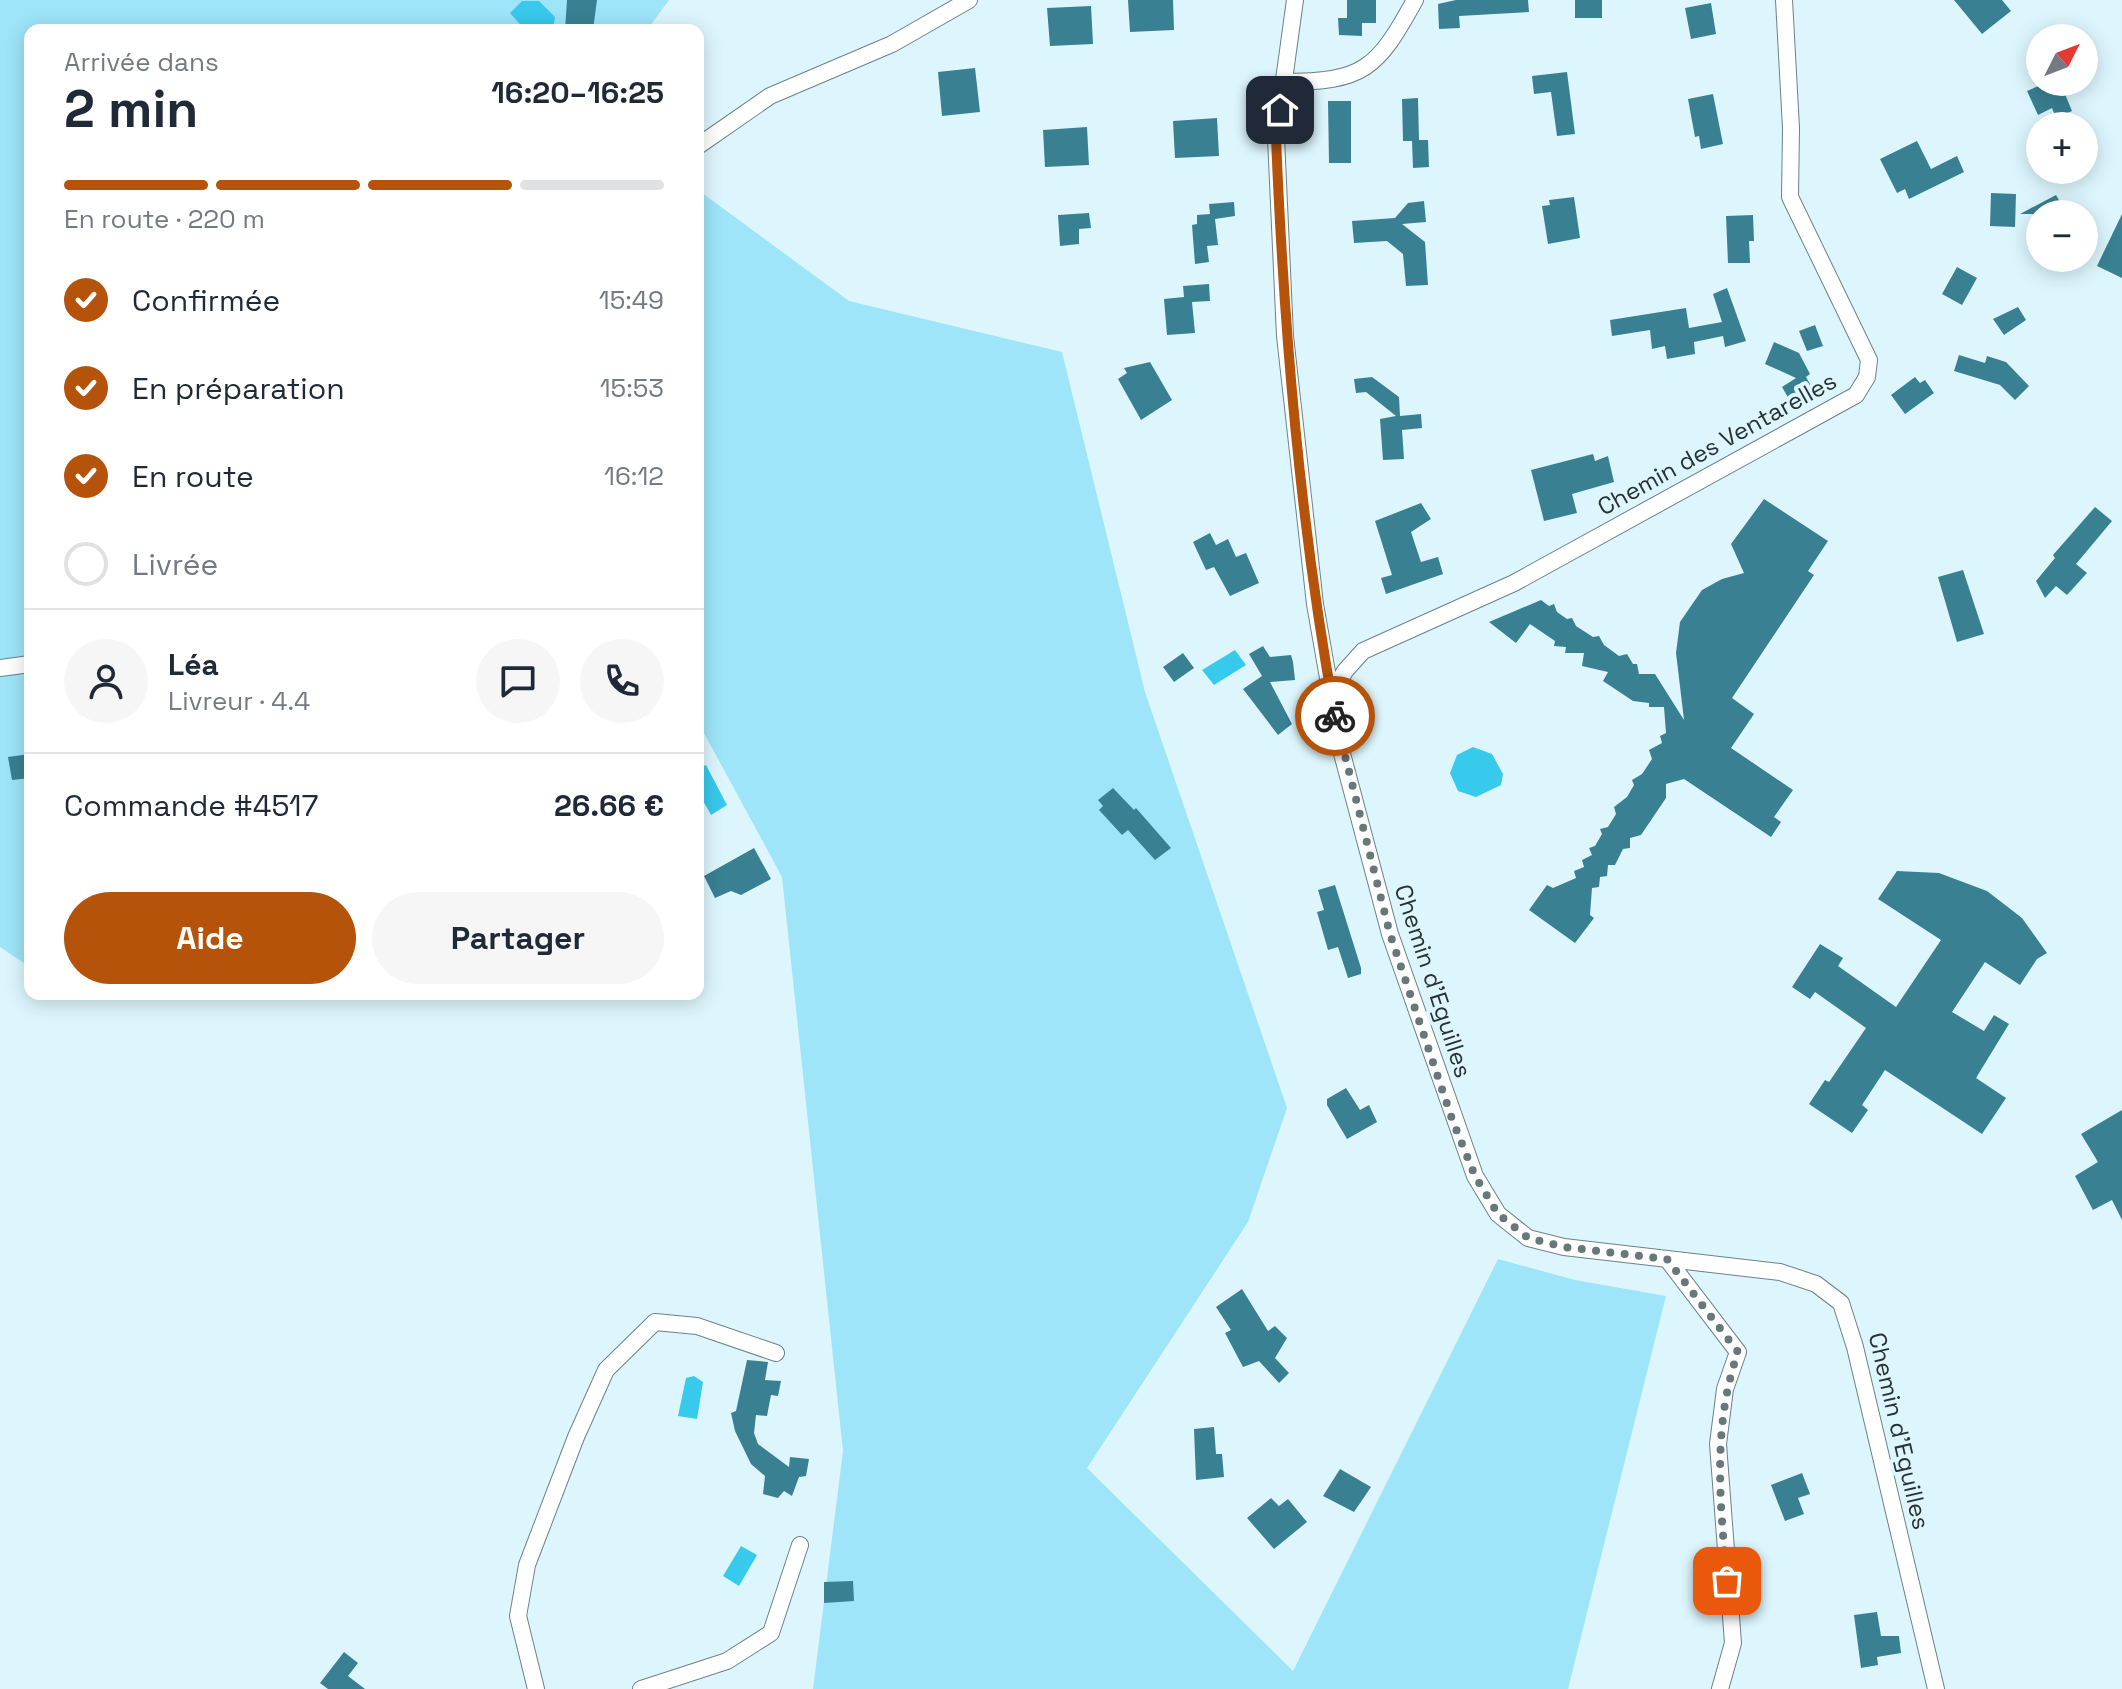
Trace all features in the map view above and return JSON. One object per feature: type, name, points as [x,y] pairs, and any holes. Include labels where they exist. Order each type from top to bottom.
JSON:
[{"type":"street","points":[[704,142],[770,96],[892,44],[969,0]]},
{"type":"street","name":"Chemin d'Eguilles","points":[[1295,0],[1276,138],[1285,336],[1315,604],[1340,746],[1390,934],[1452,1119],[1475,1176],[1498,1214],[1528,1238],[1564,1247],[1780,1272],[1816,1284],[1841,1303],[1855,1347],[1936,1689]]},
{"type":"street","points":[[1283,82],[1321,82],[1353,75],[1372,65],[1393,39],[1415,0]]},
{"type":"street","name":"Chemin des Ventarelles","points":[[1331,696],[1345,671],[1363,651],[1514,583],[1856,395],[1867,377],[1869,360],[1790,197],[1791,128],[1784,0]]},
{"type":"street","points":[[0,668],[24,665]]},
{"type":"street","points":[[1667,1259],[1738,1352],[1725,1389],[1718,1444],[1733,1643],[1720,1689]]},
{"type":"street","points":[[536,1689],[518,1616],[527,1565],[576,1437],[606,1370],[655,1322],[697,1326],[776,1353]]},
{"type":"street","points":[[641,1689],[727,1661],[771,1633],[800,1545]]},
{"type":"shaded area","points":[[0,0],[669,0],[651,24],[24,24],[24,963],[0,947]]},
{"type":"shaded area","points":[[522,1],[539,1],[555,17],[554,24],[520,24],[510,13]]},
{"type":"shaded area","points":[[704,194],[849,301],[1062,352],[1145,692],[1287,1108],[1248,1222],[1087,1468],[1293,1671],[1498,1259],[1575,1280],[1666,1296],[1568,1689],[813,1689],[843,1451],[782,877],[704,733]]},
{"type":"shaded area","points":[[1235,650],[1246,665],[1214,685],[1202,670]]},
{"type":"shaded area","points":[[1473,747],[1492,754],[1503,774],[1501,785],[1476,797],[1458,791],[1450,773],[1457,755]]},
{"type":"shaded area","points":[[704,766],[727,805],[711,815],[704,803]]},
{"type":"shaded area","points":[[694,1376],[703,1382],[697,1419],[678,1416],[686,1378]]},
{"type":"shaded area","points":[[741,1546],[757,1555],[739,1586],[723,1576]]},
{"type":"building","points":[[567,0],[597,0],[594,24],[565,24]]},
{"type":"building","points":[[1128,0],[1173,0],[1174,30],[1130,32]]},
{"type":"building","points":[[1347,0],[1376,0],[1376,23],[1362,23],[1362,36],[1339,35],[1338,18],[1347,18]]},
{"type":"building","points":[[1456,0],[1528,0],[1529,12],[1459,16],[1460,28],[1439,29],[1438,4]]},
{"type":"building","points":[[1575,0],[1602,0],[1602,18],[1575,18]]},
{"type":"building","points":[[1954,0],[2002,0],[2011,11],[1982,34]]},
{"type":"building","points":[[1711,3],[1716,34],[1691,39],[1685,8]]},
{"type":"building","points":[[1091,6],[1093,44],[1050,46],[1047,8]]},
{"type":"building","points":[[975,68],[980,112],[942,116],[938,72]]},
{"type":"building","points":[[1567,72],[1575,134],[1557,136],[1551,92],[1534,94],[1532,76]]},
{"type":"building","points":[[1713,94],[1723,144],[1701,149],[1699,136],[1695,137],[1688,99]]},
{"type":"building","points":[[2029,96],[2066,96],[2072,111],[2054,112],[2052,108],[2037,112]]},
{"type":"building","points":[[1418,98],[1419,140],[1428,140],[1429,167],[1413,168],[1412,141],[1403,141],[1402,99]]},
{"type":"building","points":[[1328,101],[1351,101],[1351,163],[1329,163]]},
{"type":"building","points":[[1217,118],[1219,156],[1175,158],[1173,121]]},
{"type":"building","points":[[1087,127],[1089,165],[1045,167],[1043,130]]},
{"type":"building","points":[[1917,141],[1931,169],[1957,156],[1964,172],[1909,199],[1905,189],[1897,193],[1880,159]]},
{"type":"building","points":[[1991,193],[2016,194],[2015,227],[1990,226]]},
{"type":"building","points":[[1574,197],[1580,238],[1548,244],[1542,206],[1550,205],[1549,200]]},
{"type":"building","points":[[1424,201],[1426,222],[1402,224],[1425,242],[1428,285],[1406,286],[1403,254],[1387,241],[1354,243],[1352,221],[1395,218],[1408,203]]},
{"type":"building","points":[[1234,202],[1235,216],[1215,219],[1218,245],[1207,246],[1209,262],[1195,264],[1192,225],[1197,224],[1197,215],[1210,214],[1209,204]]},
{"type":"building","points":[[1089,213],[1091,228],[1079,229],[1079,244],[1060,246],[1058,215]]},
{"type":"building","points":[[2122,214],[2122,278],[2098,264]]},
{"type":"building","points":[[1753,215],[1754,241],[1749,241],[1750,263],[1728,263],[1726,216]]},
{"type":"building","points":[[1957,267],[1977,278],[1962,305],[1942,294]]},
{"type":"building","points":[[1209,284],[1210,301],[1192,302],[1195,333],[1167,335],[1164,299],[1184,297],[1183,286]]},
{"type":"building","points":[[1727,288],[1746,341],[1725,347],[1723,336],[1694,342],[1695,354],[1667,359],[1665,346],[1652,349],[1650,330],[1612,336],[1610,320],[1686,308],[1689,328],[1722,322],[1713,294]]},
{"type":"building","points":[[2018,307],[2026,320],[2004,335],[1993,319]]},
{"type":"building","points":[[1815,325],[1823,346],[1807,351],[1799,331]]},
{"type":"building","points":[[1774,342],[1799,353],[1810,374],[1806,377],[1815,393],[1793,406],[1782,387],[1796,378],[1765,364]]},
{"type":"building","points":[[1959,355],[1985,363],[1987,356],[2006,362],[2029,386],[2015,400],[2000,385],[1954,371]]},
{"type":"building","points":[[1150,362],[1172,400],[1141,420],[1118,379],[1127,373],[1124,368]]},
{"type":"building","points":[[1372,377],[1399,397],[1400,416],[1421,414],[1422,428],[1402,430],[1404,459],[1383,460],[1380,419],[1396,416],[1366,392],[1356,393],[1354,379]]},
{"type":"building","points":[[1915,377],[1920,383],[1925,380],[1934,393],[1905,414],[1891,395]]},
{"type":"building","points":[[1593,454],[1595,461],[1608,456],[1614,482],[1572,494],[1577,513],[1544,521],[1531,470]]},
{"type":"building","points":[[1764,499],[1828,541],[1808,571],[1814,575],[1732,698],[1754,714],[1731,748],[1793,790],[1774,817],[1781,822],[1771,837],[1684,779],[1666,784],[1666,798],[1641,835],[1630,838],[1630,848],[1623,849],[1615,865],[1608,865],[1607,876],[1600,877],[1599,887],[1592,888],[1590,915],[1594,918],[1575,943],[1529,910],[1547,885],[1553,888],[1576,878],[1574,871],[1584,867],[1582,860],[1592,855],[1589,848],[1595,846],[1602,834],[1600,829],[1608,827],[1616,814],[1614,807],[1627,797],[1634,785],[1632,780],[1642,774],[1652,759],[1649,750],[1662,743],[1660,736],[1666,733],[1664,707],[1649,707],[1649,703],[1633,701],[1603,681],[1608,672],[1582,666],[1584,653],[1565,653],[1566,647],[1554,646],[1555,641],[1530,624],[1516,643],[1489,622],[1541,600],[1549,606],[1554,604],[1557,612],[1567,619],[1572,618],[1576,626],[1593,637],[1599,636],[1604,645],[1619,656],[1627,654],[1633,664],[1637,664],[1639,674],[1655,674],[1684,720],[1676,653],[1680,622],[1702,590],[1722,579],[1744,573],[1731,544]]},
{"type":"building","points":[[1421,503],[1431,519],[1411,532],[1421,562],[1438,557],[1443,574],[1386,594],[1381,578],[1392,575],[1375,521]]},
{"type":"building","points":[[2095,507],[2112,521],[2076,564],[2087,573],[2067,595],[2056,586],[2045,598],[2036,581],[2055,558],[2053,555]]},
{"type":"building","points":[[1210,533],[1216,545],[1228,539],[1236,557],[1246,553],[1259,583],[1230,596],[1214,567],[1206,570],[1193,542]]},
{"type":"building","points":[[1963,570],[1984,634],[1957,642],[1938,577]]},
{"type":"building","points":[[1263,646],[1270,657],[1291,655],[1293,662],[1295,680],[1270,682],[1292,724],[1278,735],[1243,689],[1262,676],[1249,654]]},
{"type":"building","points":[[1183,653],[1194,668],[1174,682],[1163,667]]},
{"type":"building","points":[[24,755],[24,779],[12,780],[8,757]]},
{"type":"building","points":[[1113,788],[1134,810],[1136,808],[1171,848],[1155,860],[1128,830],[1122,835],[1099,810],[1103,806],[1098,800]]},
{"type":"building","points":[[754,848],[771,879],[741,895],[731,891],[715,898],[704,876]]},
{"type":"building","points":[[1897,871],[1939,873],[1987,891],[2022,918],[2047,953],[2037,959],[2020,985],[1985,962],[1952,1012],[1984,1031],[1994,1015],[2009,1024],[1976,1078],[2006,1098],[1982,1134],[1885,1070],[1862,1105],[1868,1110],[1852,1133],[1809,1104],[1825,1080],[1829,1082],[1866,1028],[1815,992],[1810,999],[1792,987],[1820,944],[1843,958],[1838,966],[1896,1007],[1941,940],[1878,899]]},
{"type":"building","points":[[1335,885],[1361,968],[1361,974],[1348,978],[1338,947],[1328,950],[1317,912],[1324,910],[1318,890]]},
{"type":"building","points":[[1346,1088],[1360,1110],[1369,1105],[1377,1122],[1347,1139],[1327,1105],[1327,1099]]},
{"type":"building","points":[[2122,1110],[2122,1220],[2112,1200],[2093,1210],[2075,1176],[2098,1162],[2081,1134]]},
{"type":"building","points":[[1242,1289],[1268,1331],[1275,1326],[1287,1338],[1275,1358],[1289,1373],[1279,1383],[1259,1361],[1243,1367],[1225,1333],[1231,1330],[1216,1307]]},
{"type":"building","points":[[747,1360],[768,1362],[765,1380],[781,1381],[778,1396],[771,1395],[767,1416],[756,1415],[754,1433],[758,1444],[789,1467],[790,1457],[809,1459],[806,1476],[799,1477],[792,1496],[784,1491],[778,1498],[763,1494],[765,1476],[751,1464],[735,1431],[731,1413],[736,1411]]},
{"type":"building","points":[[1214,1427],[1216,1454],[1222,1454],[1224,1477],[1196,1480],[1194,1429]]},
{"type":"building","points":[[1340,1469],[1371,1487],[1354,1512],[1323,1496]]},
{"type":"building","points":[[1802,1473],[1810,1494],[1798,1498],[1804,1514],[1785,1521],[1771,1485]]},
{"type":"building","points":[[1271,1498],[1279,1506],[1288,1499],[1307,1522],[1274,1549],[1247,1518]]},
{"type":"building","points":[[853,1581],[854,1601],[824,1603],[824,1582]]},
{"type":"building","points":[[1877,1612],[1881,1636],[1899,1636],[1901,1653],[1877,1657],[1878,1665],[1861,1668],[1854,1615]]},
{"type":"building","points":[[344,1652],[358,1663],[348,1676],[365,1689],[328,1689],[320,1683]]},
{"type":"way so far","points":[[1335,716],[1340,746],[1390,934],[1452,1119],[1475,1176],[1498,1214],[1528,1238],[1564,1247],[1667,1259],[1738,1352],[1725,1389],[1718,1444],[1727,1581]]},
{"type":"route","points":[[1280,110],[1276,138],[1285,336],[1315,604],[1335,716]]}]
